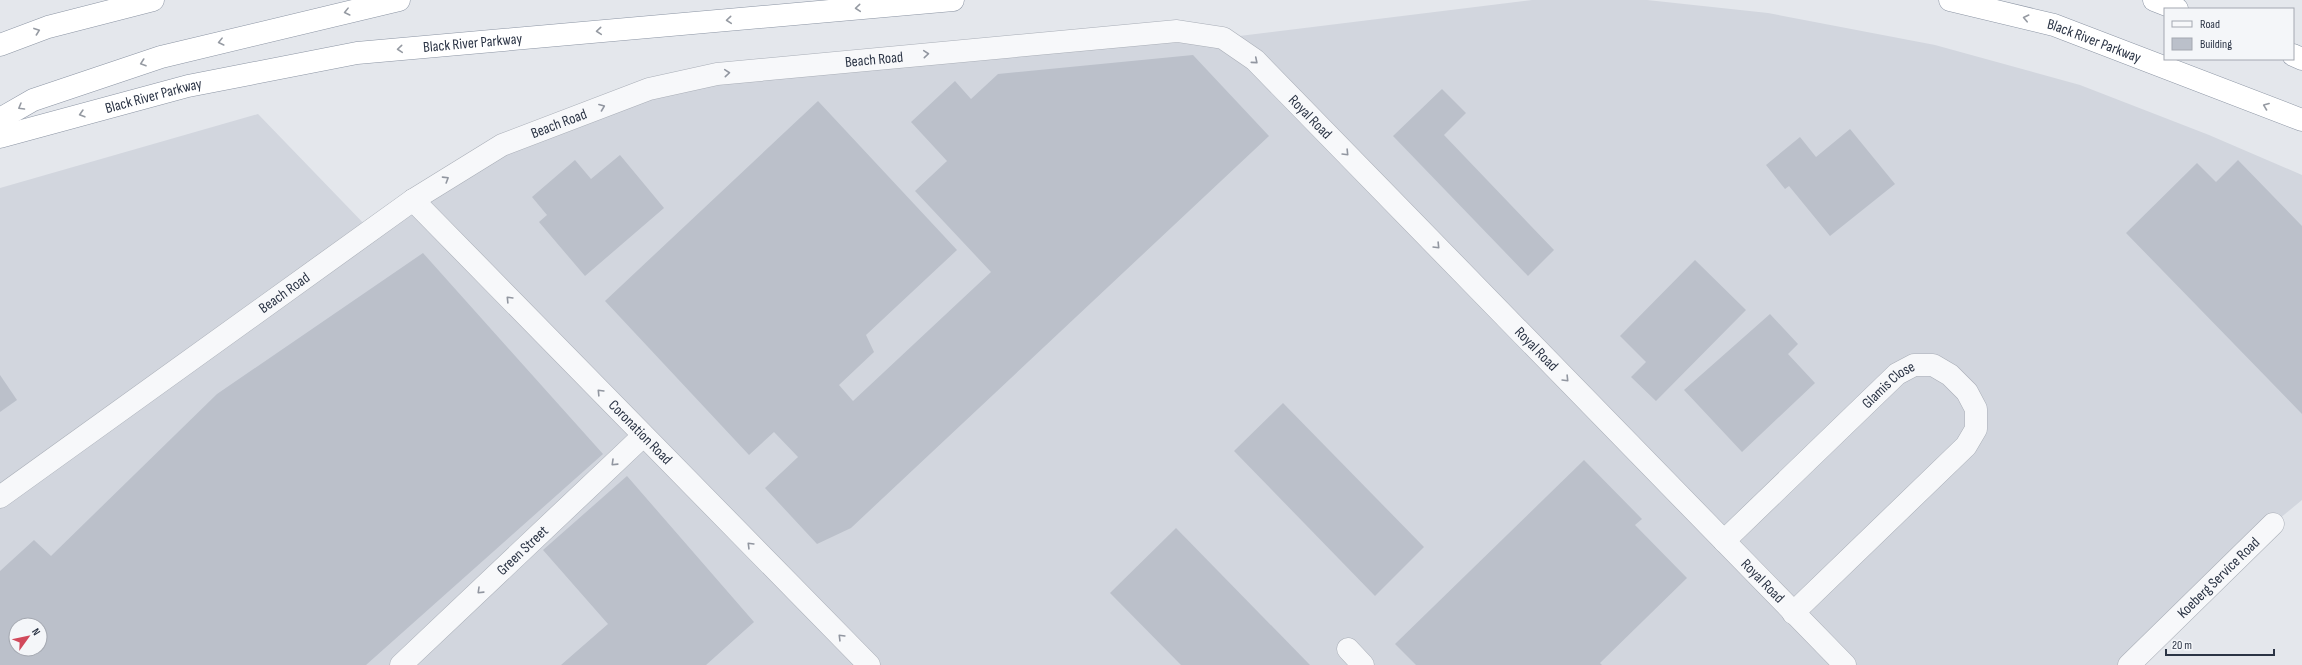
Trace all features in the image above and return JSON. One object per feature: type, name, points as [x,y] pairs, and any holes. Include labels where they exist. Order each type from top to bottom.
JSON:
[{"type":"highway","points":[[0,45],[48,27],[153,0]]},
{"type":"highway","points":[[0,119],[33,100],[161,57],[399,0]]},
{"type":"highway","name":"Black River Parkway","points":[[0,137],[188,86],[357,53],[953,0]]},
{"type":"highway","name":"Black River Parkway","points":[[1950,0],[2054,25],[2302,120]]},
{"type":"highway","points":[[2154,0],[2174,8]]},
{"type":"street","name":"Beach Road","points":[[0,497],[413,200],[502,145],[649,89],[717,74],[1177,31],[1223,38]]},
{"type":"street","name":"Royal Road","points":[[1223,38],[1255,60],[1845,665]]},
{"type":"street","name":"Coronation Road","points":[[413,200],[868,665]]},
{"type":"street","name":"Glamis Close","points":[[1724,541],[1897,374],[1914,365],[1933,365],[1950,375],[1967,392],[1976,409],[1976,429],[1966,446],[1793,613]]},
{"type":"street","name":"Green Street","points":[[401,665],[643,436]]},
{"type":"street","name":"Koeberg Service Road","points":[[2128,665],[2273,524]]},
{"type":"street","points":[[1348,649],[1363,665]]},
{"type":"shaded area","points":[[1532,0],[1647,0],[1768,13],[1935,45],[2080,85],[2209,135],[2302,175],[2302,500],[2273,524],[2129,665],[0,665],[0,188],[258,114],[370,230],[502,145],[717,74],[1223,38]]},
{"type":"building","points":[[1193,55],[1269,136],[851,528],[817,544],[765,488],[798,457],[774,432],[749,455],[605,301],[818,101],[957,250],[866,335],[874,352],[839,385],[853,401],[991,272],[915,191],[947,161],[911,122],[955,81],[971,99],[998,74]]},
{"type":"building","points":[[1442,89],[1466,113],[1444,135],[1554,250],[1528,276],[1393,136]]},
{"type":"building","points":[[1850,129],[1895,184],[1830,236],[1789,186],[1785,189],[1766,165],[1800,137],[1816,157]]},
{"type":"building","points":[[620,155],[664,208],[585,276],[539,222],[547,215],[532,197],[575,160],[591,179]]},
{"type":"building","points":[[2238,160],[2302,226],[2302,414],[2126,233],[2197,163],[2216,182]]},
{"type":"building","points":[[423,253],[603,454],[366,665],[0,665],[0,571],[34,540],[51,556],[217,394]]},
{"type":"building","points":[[1695,260],[1746,310],[1656,401],[1631,377],[1646,362],[1620,336]]},
{"type":"building","points":[[1770,314],[1798,344],[1788,354],[1815,383],[1742,452],[1684,390]]},
{"type":"building","points":[[0,375],[17,400],[0,412]]},
{"type":"building","points":[[1283,403],[1424,547],[1375,596],[1234,451]]},
{"type":"building","points":[[1584,460],[1642,519],[1635,525],[1687,578],[1600,663],[1602,665],[1416,665],[1395,644]]},
{"type":"building","points":[[627,476],[754,622],[706,665],[561,665],[608,624],[543,550]]},
{"type":"building","points":[[1176,528],[1310,665],[1181,665],[1110,593]]}]
